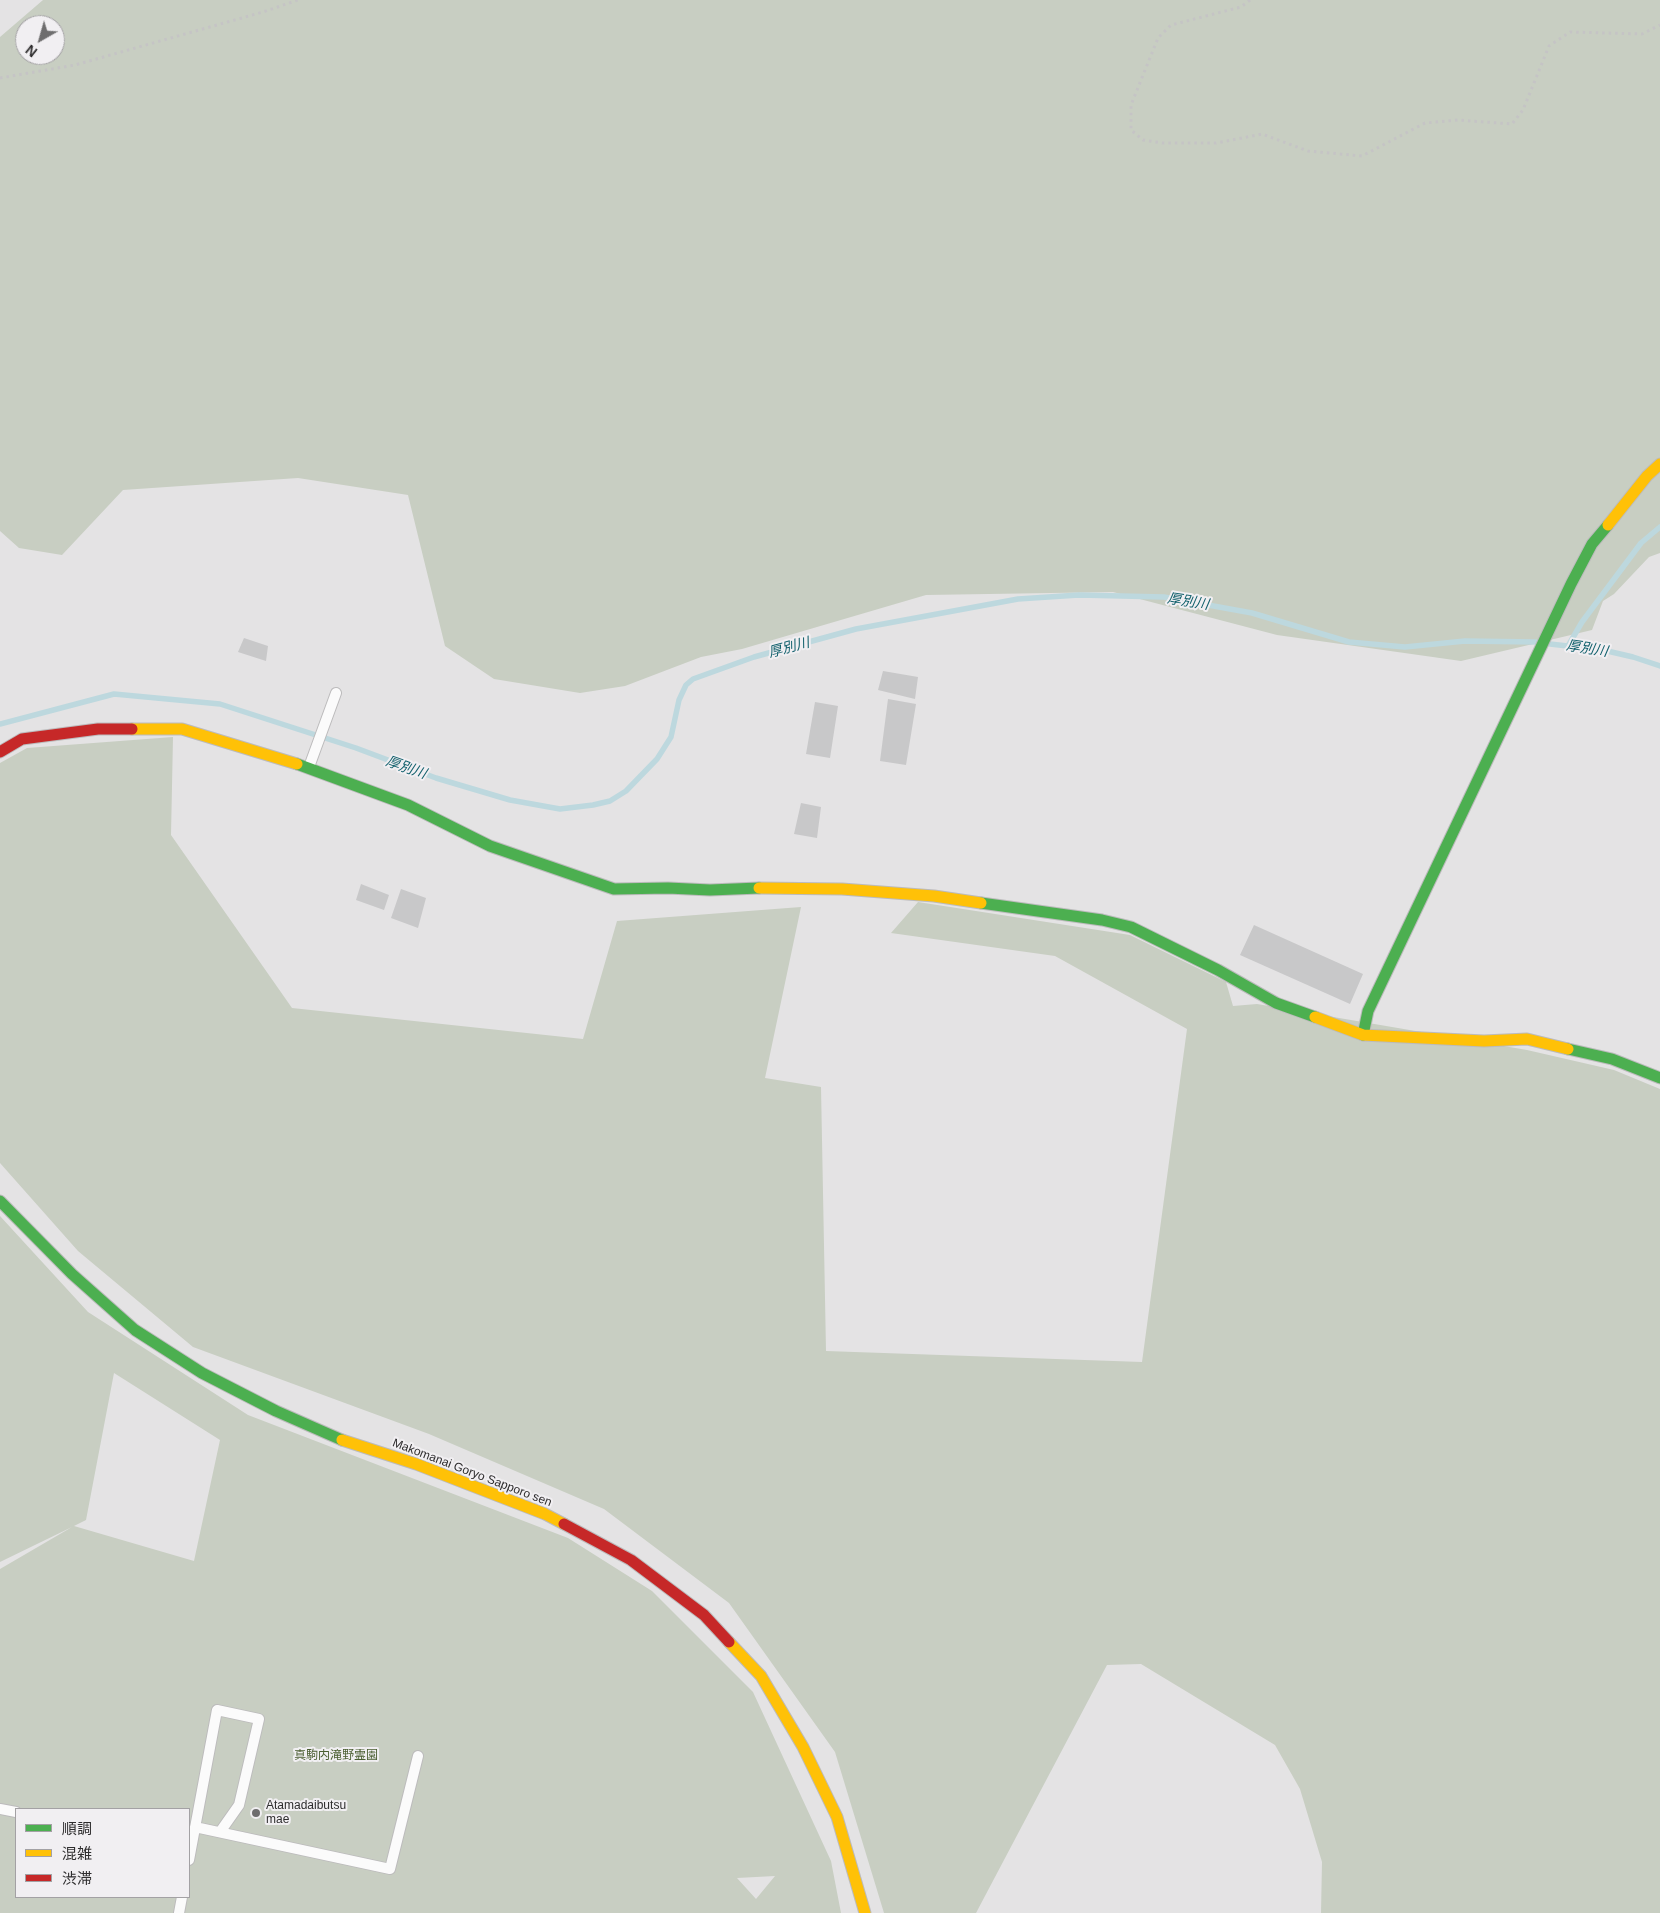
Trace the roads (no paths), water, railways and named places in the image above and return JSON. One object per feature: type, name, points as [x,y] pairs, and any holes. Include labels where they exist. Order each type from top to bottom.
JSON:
[{"type":"street","points":[[1363,1035],[1368,1011],[1526,675],[1571,584],[1592,544],[1660,464]]},
{"type":"street","points":[[0,752],[22,740],[98,730],[182,729],[309,768],[408,804],[490,846],[614,889],[851,889],[934,896],[1102,920],[1132,927],[1218,970],[1276,1003],[1363,1035],[1484,1042],[1527,1040],[1612,1059],[1660,1078]]},
{"type":"street","name":"Makomanai Goryo Sapporo sen","points":[[0,1201],[72,1274],[135,1330],[202,1373],[276,1411],[344,1441],[416,1464],[546,1514],[631,1560],[704,1615],[761,1676],[803,1747],[837,1817],[865,1913]]},
{"type":"lane","points":[[309,768],[336,693]]},
{"type":"lane","points":[[190,1843],[195,1826],[217,1710],[259,1719],[239,1805],[220,1832]]},
{"type":"lane","points":[[195,1826],[390,1869],[418,1756]]},
{"type":"lane","points":[[0,1809],[15,1812]]},
{"type":"lane","points":[[179,1913],[182,1898]]},
{"type":"waterway","points":[[1568,646],[1582,622],[1641,543],[1660,527]]},
{"type":"waterway","name":"厚別川","points":[[0,724],[114,694],[220,704],[356,748],[436,778],[510,800],[560,809],[610,801],[626,791],[657,759],[671,737],[679,700],[686,685],[693,679],[754,657],[856,629],[1018,599],[1079,595],[1164,597],[1252,613],[1349,642],[1405,647],[1465,641],[1536,642]]},
{"type":"waterway","name":"厚別川","points":[[1550,644],[1603,650],[1660,666]]},
{"type":"place","name":"Atamadaibutsu mae","points":[[256,1813]]},
{"type":"park label","name":"真駒内滝野霊園","points":[[336,1756]]}]
